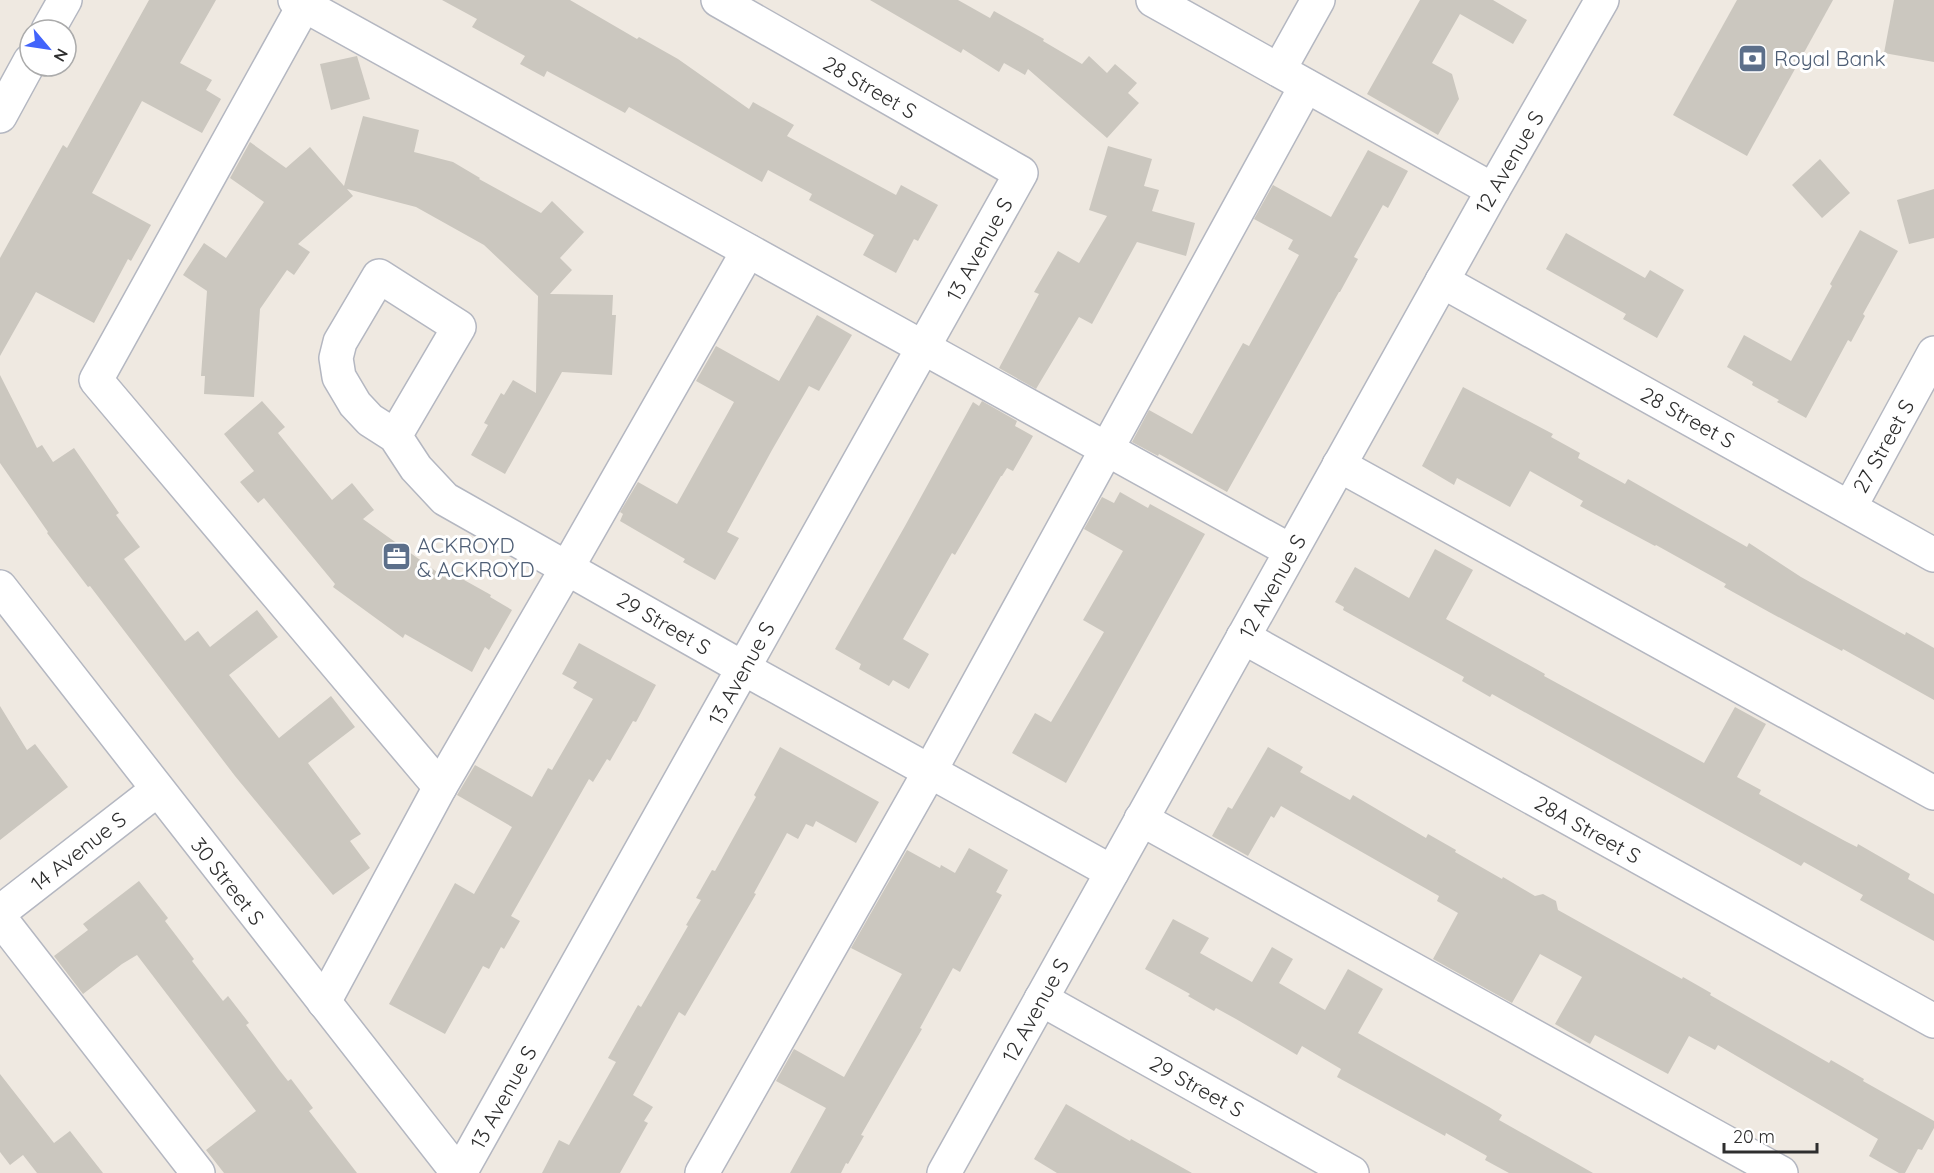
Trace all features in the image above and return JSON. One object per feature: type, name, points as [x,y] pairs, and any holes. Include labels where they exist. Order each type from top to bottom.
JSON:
[{"type":"street","points":[[55,18],[65,0]]},
{"type":"street","name":"28 Street S","points":[[718,0],[1021,173]]},
{"type":"street","points":[[1153,0],[1493,190]]},
{"type":"street","points":[[702,1173],[930,771],[1107,448],[1293,78],[1318,0]]},
{"type":"street","name":"12 Avenue S","points":[[944,1173],[1493,190],[1602,0]]},
{"type":"street","points":[[440,787],[96,380],[299,2],[1291,551]]},
{"type":"street","name":"13 Avenue S","points":[[459,1173],[1021,173]]},
{"type":"street","points":[[324,1002],[440,787],[748,251]]},
{"type":"street","name":"29 Street S","points":[[395,436],[459,327],[379,276],[340,342],[336,358],[339,377],[355,404],[370,420],[395,436],[416,468],[445,499],[743,668],[1112,872]]},
{"type":"street","name":"28 Street S","points":[[1442,281],[1934,555]]},
{"type":"street","name":"27 Street S","points":[[1850,507],[1934,354]]},
{"type":"street","points":[[1339,465],[1934,793]]},
{"type":"street","name":"30 Street S","points":[[0,587],[459,1173]]},
{"type":"street","name":"28A Street S","points":[[1243,637],[1934,1021]]},
{"type":"street","name":"14 Avenue S","points":[[0,912],[157,790]]},
{"type":"street","points":[[1141,819],[1781,1173]]},
{"type":"street","points":[[0,918],[198,1173]]},
{"type":"street","name":"29 Street S","points":[[1041,999],[1352,1173]]},
{"type":"building","points":[[149,0],[216,0],[180,63],[212,80],[206,90],[221,99],[202,133],[142,101],[92,193],[151,225],[131,261],[128,259],[94,323],[36,292],[0,356],[0,258],[63,145],[67,148]]},
{"type":"building","points":[[442,0],[570,0],[637,39],[639,37],[678,59],[749,109],[753,102],[794,125],[787,136],[896,195],[901,185],[938,205],[918,241],[914,239],[896,273],[863,255],[874,235],[809,200],[812,194],[768,170],[762,182],[629,107],[625,113],[547,71],[544,77],[520,64],[525,56],[472,27],[477,19]]},
{"type":"building","points":[[870,0],[958,0],[990,18],[994,11],[1044,39],[1043,41],[1082,64],[1089,56],[1107,73],[1115,64],[1137,83],[1128,93],[1139,103],[1107,138],[1028,69],[1025,75],[1004,63],[999,72],[963,49],[961,53]]},
{"type":"building","points":[[1420,0],[1493,0],[1527,20],[1513,44],[1460,14],[1432,63],[1452,74],[1459,99],[1438,135],[1367,94]]},
{"type":"building","name":"Royal Bank","points":[[1737,0],[1833,0],[1747,156],[1673,115]]},
{"type":"building","points":[[1894,0],[1934,0],[1934,62],[1884,53]]},
{"type":"building","points":[[357,56],[370,99],[331,110],[320,64]]},
{"type":"building","points":[[363,116],[419,130],[414,152],[453,162],[541,213],[552,201],[584,232],[560,258],[572,270],[550,294],[613,295],[612,315],[616,315],[612,375],[562,372],[505,474],[471,455],[488,425],[484,423],[501,393],[504,395],[513,380],[536,393],[538,296],[484,245],[416,207],[347,189],[353,196],[298,244],[310,252],[294,275],[287,270],[260,309],[254,397],[204,394],[205,376],[201,376],[207,291],[183,275],[204,243],[226,258],[264,202],[230,178],[250,142],[286,168],[310,147],[344,186]]},
{"type":"building","points":[[1108,146],[1152,159],[1144,186],[1159,190],[1152,211],[1195,223],[1186,256],[1137,242],[1092,324],[1079,317],[1036,389],[999,368],[1039,294],[1034,292],[1058,251],[1079,263],[1107,216],[1089,210]]},
{"type":"building","points":[[1368,150],[1408,171],[1388,208],[1383,205],[1354,257],[1358,259],[1227,492],[1159,454],[1158,456],[1132,442],[1149,410],[1192,434],[1243,343],[1249,346],[1299,255],[1288,249],[1293,240],[1254,219],[1273,185],[1331,217]]},
{"type":"building","points":[[1820,159],[1850,193],[1822,218],[1792,185]]},
{"type":"building","points":[[1934,189],[1934,238],[1909,244],[1897,200]]},
{"type":"building","points":[[1860,230],[1898,251],[1863,314],[1865,316],[1851,342],[1848,340],[1806,418],[1777,402],[1779,400],[1752,385],[1753,382],[1727,367],[1744,335],[1791,361]]},
{"type":"building","points":[[1566,233],[1645,278],[1650,270],[1684,290],[1657,338],[1623,319],[1626,314],[1546,269]]},
{"type":"building","points":[[817,315],[852,335],[819,391],[809,386],[772,450],[727,532],[739,538],[715,580],[683,562],[685,559],[620,521],[623,514],[620,512],[638,482],[677,504],[734,402],[696,381],[716,346],[779,381]]},
{"type":"building","points":[[0,375],[37,448],[42,445],[53,462],[74,448],[119,513],[116,515],[140,547],[124,559],[185,641],[198,631],[210,647],[257,610],[278,637],[229,675],[279,738],[331,696],[355,727],[308,763],[361,834],[350,841],[370,868],[333,895],[235,776],[90,586],[88,587],[47,533],[0,463]]},
{"type":"building","points":[[1463,387],[1553,434],[1551,437],[1580,453],[1578,458],[1625,484],[1628,479],[1747,547],[1749,543],[1801,577],[1905,635],[1906,632],[1934,648],[1934,700],[1724,587],[1726,584],[1656,545],[1580,506],[1583,501],[1530,471],[1510,507],[1457,478],[1454,485],[1422,466]]},
{"type":"building","points":[[262,401],[285,427],[278,433],[332,500],[352,483],[374,510],[363,519],[444,577],[448,571],[491,595],[490,597],[512,610],[489,650],[485,647],[472,672],[405,634],[403,638],[333,587],[335,584],[264,498],[258,503],[240,482],[254,471],[224,434]]},
{"type":"building","points":[[982,401],[1017,421],[1015,426],[1033,436],[1013,471],[1007,468],[1001,476],[955,555],[952,553],[903,639],[929,654],[909,689],[893,680],[889,686],[859,669],[861,664],[835,649],[973,402],[979,406]]},
{"type":"building","points":[[1120,492],[1148,508],[1150,504],[1205,534],[1066,783],[1012,753],[1035,713],[1051,722],[1104,632],[1083,620],[1123,551],[1084,529],[1102,497],[1114,503]]},
{"type":"building","points":[[1435,549],[1473,570],[1446,619],[1545,674],[1544,676],[1704,763],[1735,707],[1766,724],[1737,777],[1761,790],[1759,794],[1845,841],[1857,847],[1858,844],[1910,874],[1908,879],[1934,894],[1934,941],[1860,900],[1863,895],[1804,862],[1801,866],[1492,694],[1490,697],[1462,681],[1464,677],[1343,610],[1344,607],[1335,602],[1355,567],[1409,598]]},
{"type":"building","points":[[579,643],[656,685],[636,722],[633,721],[610,761],[607,759],[593,782],[589,779],[511,916],[520,921],[504,949],[501,947],[489,969],[483,966],[445,1034],[389,1004],[455,883],[474,894],[512,827],[457,795],[475,765],[532,797],[548,768],[552,770],[593,699],[573,688],[577,682],[562,674]]},
{"type":"building","points":[[0,706],[27,750],[35,744],[68,787],[0,840]]},
{"type":"building","points":[[780,747],[879,802],[856,843],[816,821],[813,827],[806,824],[798,839],[787,833],[754,893],[756,894],[685,1016],[679,1012],[633,1095],[653,1107],[644,1121],[648,1123],[620,1173],[542,1173],[559,1140],[569,1145],[616,1062],[608,1058],[638,1005],[641,1007],[688,926],[686,925],[701,900],[696,898],[712,870],[715,871],[756,797],[754,795]]},
{"type":"building","points":[[1268,747],[1303,767],[1300,772],[1350,800],[1353,795],[1426,838],[1428,834],[1502,879],[1503,877],[1535,896],[1543,894],[1556,901],[1558,910],[1682,979],[1683,977],[1711,993],[1710,995],[1829,1063],[1831,1060],[1934,1121],[1934,1128],[1922,1150],[1918,1149],[1905,1173],[1899,1173],[1869,1156],[1878,1139],[1718,1045],[1715,1050],[1689,1036],[1668,1074],[1595,1035],[1590,1044],[1555,1024],[1582,977],[1540,954],[1512,1003],[1433,959],[1458,913],[1437,901],[1439,896],[1281,806],[1274,818],[1271,816],[1248,856],[1212,836],[1228,807],[1232,809]]},
{"type":"building","points":[[969,848],[1008,870],[996,892],[1002,895],[960,972],[953,968],[920,1028],[922,1029],[861,1135],[864,1136],[841,1173],[790,1173],[826,1108],[776,1081],[794,1049],[844,1077],[902,974],[851,948],[907,850],[940,868],[941,865],[955,873]]},
{"type":"building","points":[[139,881],[168,918],[165,921],[194,959],[192,961],[223,1001],[228,996],[249,1023],[246,1025],[280,1071],[288,1081],[291,1079],[313,1108],[309,1111],[357,1173],[224,1173],[206,1150],[256,1111],[137,955],[83,994],[54,956],[88,930],[83,924]]},
{"type":"building","points":[[1173,919],[1209,938],[1200,953],[1252,982],[1272,947],[1293,959],[1279,983],[1325,1010],[1348,969],[1383,989],[1358,1033],[1489,1107],[1502,1115],[1499,1120],[1593,1173],[1509,1173],[1485,1160],[1487,1156],[1446,1133],[1445,1136],[1337,1077],[1341,1069],[1302,1046],[1297,1055],[1216,1008],[1214,1011],[1188,996],[1190,994],[1145,969]]},
{"type":"building","points":[[0,1074],[54,1143],[70,1131],[103,1173],[37,1173],[23,1155],[10,1165],[0,1152]]},
{"type":"building","points":[[1066,1104],[1192,1173],[1057,1173],[1034,1159]]},
{"type":"place","name":"Royal Bank","points":[[1753,58]]},
{"type":"place","name":"ACKROYD & ACKROYD","points":[[396,557]]}]
